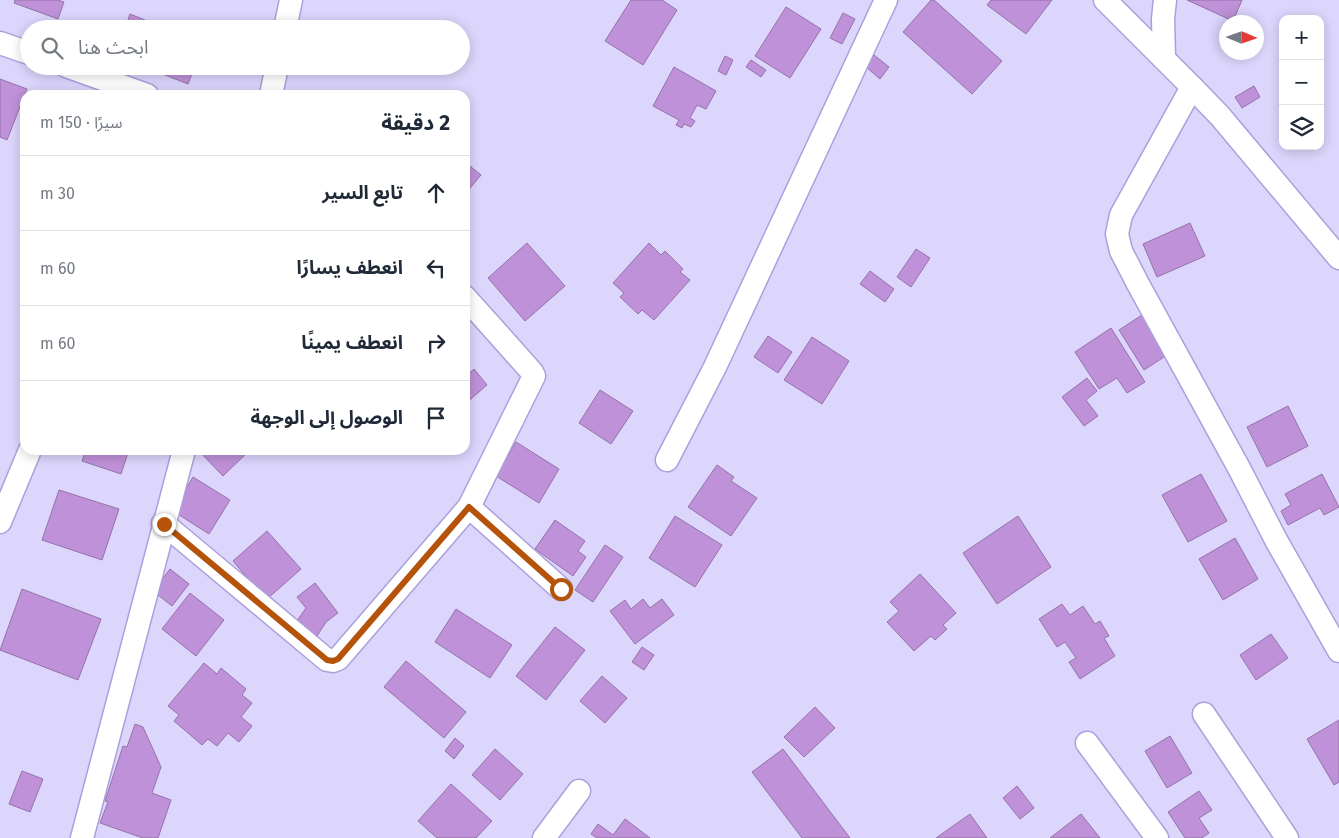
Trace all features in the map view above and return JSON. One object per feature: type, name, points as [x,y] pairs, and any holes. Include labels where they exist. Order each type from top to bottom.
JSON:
[{"type":"street","points":[[287,20],[291,0]]},
{"type":"street","points":[[667,460],[715,367],[886,0]]},
{"type":"street","points":[[1105,0],[1220,116],[1339,258]]},
{"type":"street","points":[[1164,59],[1163,19],[1165,0]]},
{"type":"street","points":[[0,43],[20,50]]},
{"type":"street","points":[[91,75],[133,90]]},
{"type":"street","points":[[272,90],[275,75]]},
{"type":"street","points":[[1192,87],[1121,215],[1117,234],[1121,251],[1276,540],[1339,651]]},
{"type":"street","points":[[164,524],[327,660],[333,661],[338,659],[469,507],[534,376],[470,303]]},
{"type":"street","points":[[0,522],[28,455]]},
{"type":"street","points":[[82,838],[183,455]]},
{"type":"street","points":[[469,507],[561,589]]},
{"type":"street","points":[[1204,714],[1287,838]]},
{"type":"street","points":[[1087,743],[1157,838]]},
{"type":"street","points":[[544,838],[579,791]]},
{"type":"building","points":[[15,0],[58,0],[64,2],[58,19],[14,3]]},
{"type":"building","points":[[631,0],[662,0],[677,10],[643,65],[605,41]]},
{"type":"building","points":[[931,0],[934,0],[1002,61],[972,94],[903,32]]},
{"type":"building","points":[[991,0],[1052,0],[1026,34],[987,5]]},
{"type":"building","points":[[1187,0],[1242,0],[1236,15],[1220,15]]},
{"type":"building","points":[[786,7],[821,29],[790,78],[755,56]]},
{"type":"building","points":[[843,13],[855,19],[842,44],[830,38]]},
{"type":"building","points":[[130,14],[145,20],[128,20]]},
{"type":"building","points":[[874,55],[889,67],[880,79],[865,66]]},
{"type":"building","points":[[725,56],[733,60],[726,75],[718,71]]},
{"type":"building","points":[[751,60],[766,70],[761,77],[746,67]]},
{"type":"building","points":[[674,67],[716,91],[706,109],[697,105],[690,118],[695,121],[691,127],[684,124],[682,128],[676,125],[679,120],[653,106]]},
{"type":"building","points":[[165,75],[192,75],[188,84]]},
{"type":"building","points":[[0,79],[27,89],[20,90],[20,107],[7,140],[0,137]]},
{"type":"building","points":[[1254,86],[1260,97],[1242,108],[1235,97]]},
{"type":"building","points":[[470,166],[481,175],[470,188]]},
{"type":"building","points":[[1190,223],[1205,256],[1157,277],[1143,244]]},
{"type":"building","points":[[527,243],[565,286],[525,321],[488,278]]},
{"type":"building","points":[[649,243],[661,255],[665,251],[683,269],[680,272],[690,280],[654,320],[642,310],[638,314],[620,297],[624,293],[613,283]]},
{"type":"building","points":[[916,249],[930,258],[911,287],[897,277]]},
{"type":"building","points":[[870,271],[894,289],[885,302],[860,284]]},
{"type":"building","points":[[1142,315],[1167,355],[1144,370],[1119,330]]},
{"type":"building","points":[[1111,328],[1145,382],[1127,393],[1117,378],[1099,389],[1075,352]]},
{"type":"building","points":[[768,336],[792,352],[778,373],[754,357]]},
{"type":"building","points":[[812,337],[849,361],[822,404],[784,380]]},
{"type":"building","points":[[474,369],[487,385],[470,400],[470,373]]},
{"type":"building","points":[[1087,378],[1097,391],[1086,400],[1098,416],[1084,426],[1062,397]]},
{"type":"building","points":[[600,390],[633,411],[611,444],[579,423]]},
{"type":"building","points":[[1288,406],[1308,446],[1267,467],[1247,427]]},
{"type":"building","points":[[516,442],[559,469],[539,503],[496,476]]},
{"type":"building","points":[[84,455],[127,455],[121,474],[82,461]]},
{"type":"building","points":[[203,455],[245,455],[223,476]]},
{"type":"building","points":[[717,465],[734,477],[731,481],[757,498],[731,536],[688,507]]},
{"type":"building","points":[[1201,474],[1227,521],[1188,542],[1162,495]]},
{"type":"building","points":[[1322,474],[1339,507],[1324,515],[1320,508],[1288,525],[1281,511],[1291,505],[1285,494]]},
{"type":"building","points":[[193,477],[230,500],[209,534],[173,511]]},
{"type":"building","points":[[59,490],[119,509],[102,560],[42,540]]},
{"type":"building","points":[[675,516],[722,545],[695,587],[649,558]]},
{"type":"building","points":[[1018,516],[1051,567],[997,604],[963,553]]},
{"type":"building","points":[[555,520],[585,541],[578,551],[586,557],[573,576],[535,549]]},
{"type":"building","points":[[267,531],[301,569],[266,600],[233,561]]},
{"type":"building","points":[[1235,538],[1258,579],[1223,600],[1199,559]]},
{"type":"building","points":[[605,545],[623,557],[593,602],[575,590]]},
{"type":"building","points":[[170,569],[189,584],[172,606],[153,591]]},
{"type":"building","points":[[920,574],[956,613],[943,625],[947,629],[935,640],[931,636],[914,651],[887,622],[899,611],[890,602]]},
{"type":"building","points":[[315,583],[338,613],[326,622],[315,639],[294,625],[306,608],[297,597]]},
{"type":"building","points":[[22,589],[101,619],[78,680],[0,650]]},
{"type":"building","points":[[190,593],[224,620],[196,656],[162,629]]},
{"type":"building","points":[[643,599],[650,608],[662,599],[674,615],[635,644],[610,611],[625,600],[631,609]]},
{"type":"building","points":[[1062,604],[1070,615],[1083,606],[1095,624],[1100,621],[1109,636],[1104,638],[1115,656],[1080,679],[1069,662],[1076,658],[1065,642],[1057,647],[1039,619]]},
{"type":"building","points":[[456,609],[512,645],[490,678],[435,642]]},
{"type":"building","points":[[555,627],[585,650],[546,700],[516,676]]},
{"type":"building","points":[[1271,634],[1288,658],[1256,680],[1240,655]]},
{"type":"building","points":[[642,647],[654,655],[644,670],[632,662]]},
{"type":"building","points":[[406,661],[466,712],[444,738],[384,687]]},
{"type":"building","points":[[204,663],[217,674],[221,668],[246,689],[242,695],[252,703],[241,717],[252,726],[239,742],[228,733],[217,746],[208,739],[202,745],[174,721],[179,715],[168,706]]},
{"type":"building","points":[[602,676],[627,698],[605,723],[580,701]]},
{"type":"building","points":[[815,707],[835,728],[804,757],[784,737]]},
{"type":"building","points":[[1339,720],[1339,782],[1334,785],[1307,739]]},
{"type":"building","points":[[135,724],[143,727],[161,767],[152,793],[171,800],[158,838],[143,838],[100,823],[108,802],[105,801],[123,746],[127,747]]},
{"type":"building","points":[[1170,736],[1192,773],[1167,788],[1145,751]]},
{"type":"building","points":[[455,738],[464,746],[454,759],[445,751]]},
{"type":"building","points":[[495,749],[523,774],[500,800],[472,775]]},
{"type":"building","points":[[783,749],[850,838],[802,838],[752,772]]},
{"type":"building","points":[[22,771],[43,779],[30,812],[9,804]]},
{"type":"building","points":[[451,784],[492,821],[476,838],[437,838],[418,821]]},
{"type":"building","points":[[1017,786],[1034,808],[1020,819],[1003,798]]},
{"type":"building","points":[[1199,791],[1212,810],[1199,818],[1209,833],[1202,838],[1185,838],[1168,812]]},
{"type":"building","points":[[970,814],[987,838],[936,838]]},
{"type":"building","points":[[1081,814],[1100,838],[1050,838]]},
{"type":"building","points":[[625,819],[650,838],[597,838],[591,834],[598,824],[613,835]]},
{"type":"route","points":[[164,524],[330,661],[338,659],[469,507],[561,589]]}]
